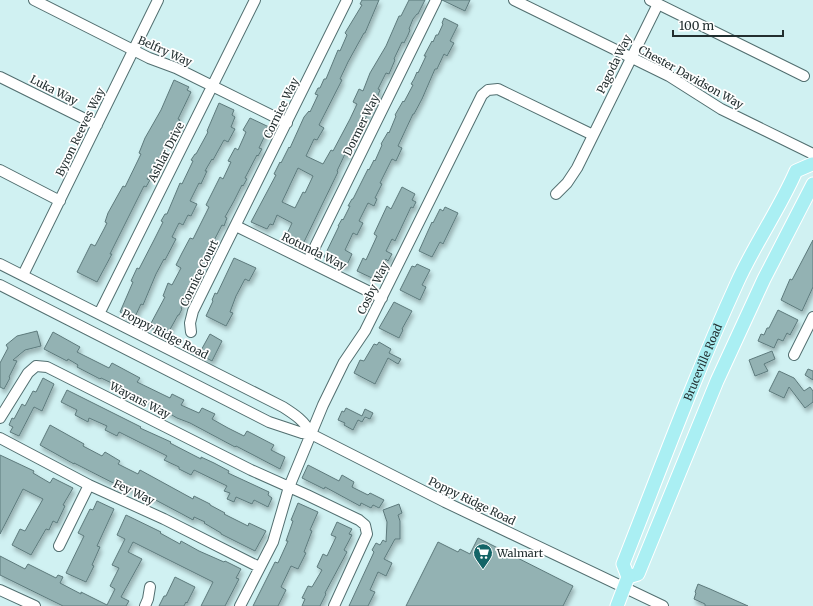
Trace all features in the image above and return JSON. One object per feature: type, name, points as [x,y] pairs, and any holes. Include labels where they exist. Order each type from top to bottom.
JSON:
[{"type":"main road","name":"Bruceville Road","points":[[617,606],[626,582],[623,564],[711,342],[738,282],[796,171],[813,163]]},
{"type":"main road","name":"Bruceville Road","points":[[626,582],[638,574],[717,381],[764,279],[813,184]]},
{"type":"street","name":"Belfry Way","points":[[34,0],[154,60],[176,68],[287,123]]},
{"type":"street","name":"Byron Reeves Way","points":[[23,275],[158,0]]},
{"type":"street","name":"Ashlar Drive","points":[[99,314],[255,0]]},
{"type":"street","name":"Cornice Way","points":[[236,226],[347,0]]},
{"type":"street","name":"Dormer Way","points":[[308,261],[436,0]]},
{"type":"street","name":"Chester Davidson Way","points":[[514,0],[668,76],[813,163]]},
{"type":"street","name":"Pagoda Way","points":[[556,194],[572,175],[593,135],[631,58],[654,2]]},
{"type":"street","points":[[654,2],[804,76]]},
{"type":"street","name":"Luka Way","points":[[0,76],[97,125]]},
{"type":"street","name":"Cosby Way","points":[[240,606],[273,542],[289,487],[323,405],[341,368],[362,336],[382,298],[484,92],[491,89],[498,90],[593,135]]},
{"type":"street","points":[[0,170],[60,201]]},
{"type":"street","name":"Rotunda Way","points":[[236,226],[382,298]]},
{"type":"street","name":"Cornice Court","points":[[190,332],[190,323],[193,311],[236,226]]},
{"type":"street","name":"Poppy Ridge Road","points":[[0,264],[283,407],[302,420],[311,434]]},
{"type":"street","name":"Poppy Ridge Road","points":[[0,285],[269,422],[302,433],[311,434],[445,502],[626,582],[663,606]]},
{"type":"street","points":[[794,355],[813,317]]},
{"type":"street","name":"Wayans Way","points":[[0,418],[28,374],[36,366],[47,368],[251,470],[289,487]]},
{"type":"street","name":"Fey Way","points":[[0,438],[89,485],[164,519],[259,567]]},
{"type":"street","points":[[59,546],[89,485]]},
{"type":"street","points":[[289,487],[307,494],[353,517],[365,525],[367,534],[334,606]]},
{"type":"street","points":[[145,606],[150,587]]},
{"type":"street","points":[[0,590],[35,606]]},
{"type":"building","points":[[362,0],[379,0],[365,33],[348,62],[340,79],[342,80],[319,125],[324,128],[317,140],[314,139],[306,156],[323,164],[331,150],[333,151],[350,119],[357,104],[353,102],[359,89],[363,91],[370,73],[386,46],[399,16],[401,16],[409,0],[425,0],[418,14],[413,19],[408,35],[404,43],[402,42],[389,74],[386,73],[378,89],[380,90],[377,98],[369,110],[359,134],[357,134],[349,149],[348,155],[345,154],[337,171],[338,172],[302,246],[285,238],[292,223],[277,215],[273,225],[270,224],[267,229],[251,222],[276,175],[274,174],[280,162],[281,163],[289,147],[290,148],[304,117],[309,111],[310,112],[318,95],[315,94],[318,88],[320,88],[324,79],[326,79],[338,50],[340,51],[347,35],[345,33],[362,5],[360,4]],"holes":[[[298,168],[313,176],[305,193],[303,192],[295,208],[282,202]]]},
{"type":"building","points":[[442,0],[470,0],[465,11]]},
{"type":"building","points":[[444,18],[458,25],[450,41],[454,43],[447,56],[444,54],[437,69],[435,69],[422,99],[398,146],[402,148],[396,161],[392,159],[380,183],[382,184],[375,198],[377,199],[374,206],[368,203],[359,221],[363,223],[357,235],[353,233],[345,250],[352,254],[346,267],[324,257],[338,226],[342,219],[343,220],[350,206],[348,206],[368,169],[369,170],[374,160],[375,161],[382,145],[381,144],[388,132],[389,133],[396,116],[395,115],[413,85],[411,84],[426,56],[424,56],[436,35],[438,35]]},
{"type":"building","points":[[174,80],[189,87],[187,90],[191,92],[178,119],[180,120],[176,127],[175,126],[157,162],[156,161],[147,179],[150,180],[146,187],[144,186],[97,282],[77,272],[91,244],[95,246],[104,229],[107,223],[105,222],[108,213],[123,186],[125,187],[141,154],[139,153],[145,138],[161,110]]},
{"type":"building","points":[[219,103],[234,110],[232,115],[235,117],[231,127],[235,129],[228,142],[224,140],[205,171],[207,171],[201,184],[199,183],[190,201],[197,204],[191,216],[188,215],[183,225],[179,223],[172,237],[176,239],[156,274],[143,305],[141,304],[134,319],[120,312],[133,282],[131,281],[137,268],[139,269],[163,222],[161,221],[165,214],[167,214],[180,183],[182,184],[193,161],[191,160],[208,132],[207,131]]},
{"type":"building","points":[[250,118],[269,127],[259,148],[262,149],[258,156],[257,155],[245,178],[247,179],[243,186],[242,185],[225,217],[227,218],[224,226],[222,225],[196,277],[197,278],[194,285],[192,284],[179,315],[167,335],[149,327],[165,297],[163,296],[168,283],[172,285],[181,268],[176,265],[190,238],[193,239],[209,207],[206,205],[220,177],[223,179],[231,162],[228,161],[235,148],[238,150],[246,132],[243,130]]},
{"type":"building","points":[[402,187],[415,194],[412,200],[416,202],[413,208],[411,207],[395,241],[392,239],[386,251],[392,254],[388,261],[386,259],[377,277],[373,275],[372,278],[357,271],[363,258],[366,260],[377,236],[374,234],[387,206],[391,209]]},
{"type":"building","points":[[445,207],[458,213],[443,244],[440,242],[432,257],[419,251],[432,222],[433,223],[440,209],[443,211]]},
{"type":"building","points":[[813,240],[813,287],[802,311],[781,300],[790,279],[792,280]]},
{"type":"building","points":[[234,258],[256,268],[249,281],[245,279],[236,296],[230,312],[233,313],[226,326],[206,316],[215,293],[217,294]]},
{"type":"building","points":[[417,264],[430,270],[422,285],[426,287],[420,300],[400,290],[412,266],[415,267]]},
{"type":"building","points":[[394,302],[412,311],[402,329],[403,330],[399,338],[379,328]]},
{"type":"building","points":[[778,310],[798,320],[790,335],[787,333],[783,341],[778,339],[774,348],[758,341],[761,334],[764,335],[767,328],[769,328]]},
{"type":"building","points":[[37,331],[41,346],[25,350],[13,360],[17,361],[9,377],[10,378],[4,389],[0,387],[0,363],[8,348],[6,345],[17,336]]},
{"type":"building","points":[[53,332],[80,347],[77,352],[109,368],[112,363],[140,378],[137,382],[170,398],[172,394],[184,400],[181,405],[199,413],[202,408],[215,414],[212,419],[228,428],[244,436],[247,431],[274,445],[271,450],[285,457],[280,469],[190,423],[177,418],[118,386],[101,378],[100,379],[77,367],[78,365],[68,359],[67,361],[44,349]]},
{"type":"building","points":[[210,334],[222,341],[212,361],[199,354]]},
{"type":"building","points":[[379,342],[391,349],[389,353],[401,359],[398,364],[388,358],[375,384],[354,373],[360,360],[364,361],[374,344],[377,345]]},
{"type":"building","points":[[772,351],[775,359],[764,364],[768,371],[755,376],[749,360]]},
{"type":"building","points":[[808,369],[813,371],[813,380],[805,375]]},
{"type":"building","points":[[779,371],[794,378],[804,391],[810,387],[813,391],[813,402],[805,408],[789,387],[784,398],[769,391]]},
{"type":"building","points":[[43,378],[54,384],[42,411],[34,407],[19,436],[10,432],[13,427],[9,425],[12,418],[14,419],[22,404],[25,406],[33,391],[36,392]]},
{"type":"building","points":[[67,390],[141,427],[140,428],[171,442],[170,443],[201,459],[201,457],[214,463],[229,471],[228,473],[269,492],[268,495],[272,498],[268,507],[254,500],[252,504],[236,497],[234,502],[227,499],[230,493],[224,491],[227,486],[194,470],[191,475],[164,460],[167,456],[119,432],[117,436],[105,430],[107,426],[89,418],[88,422],[75,415],[77,410],[61,402]]},
{"type":"building","points":[[346,408],[362,416],[365,409],[373,413],[370,419],[365,417],[362,422],[358,420],[353,430],[344,425],[345,423],[338,420],[342,411],[344,412]]},
{"type":"building","points":[[50,425],[102,456],[105,452],[120,461],[118,464],[138,474],[140,470],[193,499],[194,496],[210,504],[225,513],[224,514],[248,526],[249,523],[266,531],[255,551],[221,534],[204,523],[205,522],[194,517],[193,520],[148,496],[147,497],[128,488],[127,490],[74,464],[40,445]]},
{"type":"building","points":[[0,455],[34,471],[33,473],[50,483],[53,478],[73,488],[63,505],[65,506],[57,523],[53,521],[49,530],[46,529],[31,555],[12,545],[20,529],[25,531],[43,499],[23,489],[0,534]]},
{"type":"building","points":[[308,465],[339,481],[342,475],[354,482],[352,487],[368,495],[370,493],[384,500],[379,508],[373,505],[371,508],[361,503],[360,506],[325,487],[324,489],[302,478]]},
{"type":"building","points":[[97,501],[114,509],[97,546],[100,547],[92,565],[94,566],[86,582],[66,573],[84,536],[78,533],[90,509],[93,510]]},
{"type":"building","points":[[298,503],[318,512],[310,530],[312,531],[304,552],[306,553],[298,569],[291,566],[281,587],[286,590],[278,606],[253,606],[275,562],[278,563],[288,541],[286,541],[293,521],[291,520]]},
{"type":"building","points":[[399,504],[402,513],[398,515],[400,521],[400,539],[395,539],[384,559],[392,563],[386,576],[378,572],[370,590],[375,592],[368,606],[349,606],[374,552],[372,550],[376,543],[380,545],[383,540],[386,542],[387,522],[383,510]]},
{"type":"building","points":[[126,515],[161,532],[160,533],[180,544],[181,541],[199,551],[241,569],[236,578],[239,579],[225,606],[201,606],[213,582],[133,542],[128,552],[142,559],[121,597],[129,601],[126,606],[63,606],[0,575],[0,556],[25,569],[28,564],[56,578],[58,575],[63,577],[60,583],[107,605],[115,589],[110,586],[119,568],[112,565],[125,539],[117,535]]},
{"type":"building","points":[[337,522],[352,529],[349,534],[352,535],[344,550],[347,552],[325,593],[326,594],[320,606],[302,606],[305,599],[302,598],[308,586],[312,587],[322,570],[317,567],[323,554],[327,556],[336,537],[331,535]]},
{"type":"building","name":"Walmart","points":[[478,538],[573,586],[563,606],[406,606],[438,542],[458,552],[460,549],[470,554]]},
{"type":"building","points":[[175,577],[195,587],[187,603],[186,602],[184,606],[159,606],[164,596],[166,596]]},
{"type":"building","points":[[698,584],[748,606],[705,606],[705,604],[694,599]]},
{"type":"place","name":"Walmart","points":[[483,570]]}]
